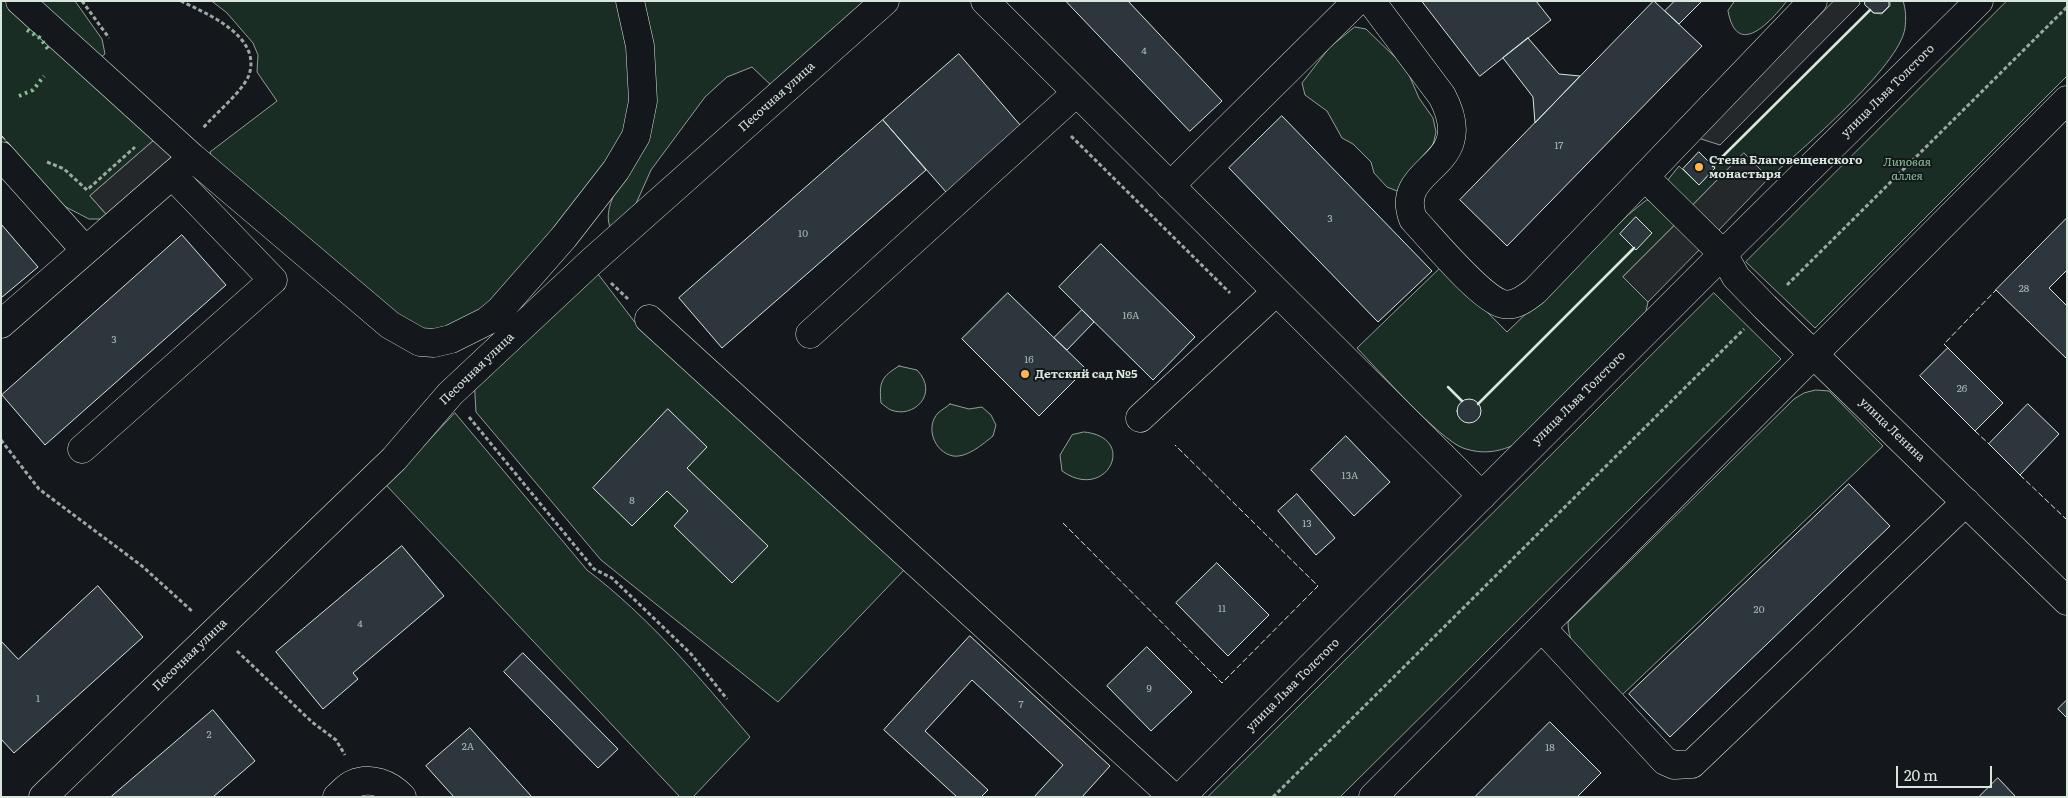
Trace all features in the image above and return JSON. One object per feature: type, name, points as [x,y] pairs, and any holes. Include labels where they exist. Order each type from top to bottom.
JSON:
[{"type":"street","points":[[20,1],[188,153],[390,325],[420,342],[434,343],[452,340],[487,321],[500,310],[564,236],[611,177],[636,136],[643,101],[640,46],[630,1]]},
{"type":"street","name":"Песочная улица","points":[[43,797],[394,459],[450,394],[591,262],[885,1]]},
{"type":"street","points":[[985,1],[1482,496]]},
{"type":"street","points":[[1170,186],[1357,1]]},
{"type":"street","points":[[1371,1],[1442,96],[1454,126],[1452,140],[1447,149],[1413,187],[1408,206],[1413,219],[1485,294],[1494,301],[1512,304],[1535,291],[1813,1]]},
{"type":"street","name":"улица Льва Толстого","points":[[1181,797],[1723,254],[1966,6]]},
{"type":"street","points":[[810,334],[1076,93]]},
{"type":"street","points":[[1373,797],[2067,100]]},
{"type":"street","points":[[1,324],[172,175],[188,153]]},
{"type":"street","points":[[8,164],[86,250]]},
{"type":"street","points":[[82,449],[272,280],[172,175]]},
{"type":"street","name":"улица Ленина","points":[[1645,177],[1723,254],[1736,277],[2067,601]]},
{"type":"street","points":[[1140,418],[1276,292]]},
{"type":"street","points":[[649,319],[1174,797]]},
{"type":"street","points":[[1542,628],[1665,761],[1674,765],[1692,764],[1966,502]]},
{"type":"street","points":[[337,797],[353,784],[379,782],[402,797]]},
{"type":"path","points":[[181,1],[215,18],[238,36],[245,45],[250,64],[244,82],[188,153]]},
{"type":"path","points":[[1273,797],[2067,7]]},
{"type":"path","points":[[1050,116],[1252,315]]},
{"type":"path","points":[[8,164],[37,160],[51,162],[64,169],[86,190],[159,126]]},
{"type":"path","points":[[609,280],[626,296]]},
{"type":"path","points":[[450,394],[594,569],[612,578],[691,654],[727,699]]},
{"type":"green space","points":[[1,1],[10,1],[159,136],[90,196],[106,214],[100,219],[89,219],[64,206],[1,136]]},
{"type":"green space","points":[[34,1],[75,1],[102,39],[105,54],[100,58]]},
{"type":"green space","points":[[212,1],[621,1],[635,92],[624,140],[495,303],[444,333],[412,328],[213,161],[210,152],[277,101],[257,72],[258,55],[253,43],[227,13]]},
{"type":"green space","points":[[641,1],[865,1],[828,34],[774,88],[752,67],[727,77],[705,97],[651,170],[630,217],[612,232],[608,213],[620,182]]},
{"type":"green space","points":[[1735,1],[1787,1],[1764,26],[1746,35],[1739,33],[1732,25],[1728,11]]},
{"type":"green space","points":[[1890,1],[1903,1],[1905,28],[1899,44],[1886,64],[1847,107],[1769,178],[1744,154],[1691,207],[1667,181],[1679,166],[1699,185],[1715,168],[1714,166],[1870,10],[1873,13],[1882,14],[1890,6]]},
{"type":"green space","name":"Липовая аллея","points":[[2007,1],[2067,1],[2067,76],[1815,328],[1746,262]]},
{"type":"green space","points":[[1355,27],[1366,29],[1398,60],[1409,75],[1419,98],[1433,118],[1436,132],[1433,145],[1419,160],[1407,185],[1397,191],[1387,187],[1374,173],[1371,162],[1353,144],[1342,138],[1327,111],[1305,95],[1302,83],[1329,48]]},
{"type":"green space","points":[[1647,200],[1654,203],[1676,224],[1623,277],[1648,302],[1646,311],[1518,443],[1505,449],[1484,452],[1463,448],[1452,442],[1424,418],[1357,348],[1442,266],[1507,332],[1628,215]]},
{"type":"green space","points":[[598,274],[637,325],[904,570],[778,702],[601,560],[476,412],[474,378]]},
{"type":"green space","points":[[1714,293],[1781,359],[1340,797],[1208,797]]},
{"type":"green space","points":[[899,366],[917,370],[926,388],[925,396],[915,408],[899,412],[881,403],[880,396],[882,381],[888,373]]},
{"type":"green space","points":[[1816,390],[1829,391],[1883,446],[1621,696],[1586,664],[1573,645],[1569,634],[1568,622],[1794,399],[1804,393]]},
{"type":"green space","points":[[950,404],[969,409],[982,407],[991,415],[996,425],[993,436],[964,455],[953,456],[946,454],[936,444],[932,425],[938,413]]},
{"type":"green space","points":[[455,413],[587,570],[610,588],[653,628],[750,737],[693,797],[680,797],[387,486]]},
{"type":"green space","points":[[1084,432],[1101,436],[1110,445],[1113,455],[1110,465],[1103,474],[1092,479],[1078,479],[1062,471],[1060,455],[1072,435]]},
{"type":"shaded area","points":[[1834,1],[1859,1],[1860,4],[1720,145],[1698,138]]},
{"type":"shaded area","points":[[159,136],[175,154],[106,214],[90,196]]},
{"type":"shaded area","points":[[1744,153],[1769,178],[1717,232],[1691,207]]},
{"type":"shaded area","points":[[1676,224],[1701,248],[1648,302],[1623,277]]},
{"type":"building","points":[[1066,1],[1128,1],[1222,101],[1190,131]]},
{"type":"building","points":[[1422,1],[1536,1],[1551,20],[1480,76]]},
{"type":"building","points":[[1654,1],[1702,46],[1507,246],[1460,200]]},
{"type":"building","points":[[1675,1],[1702,1],[1679,24],[1665,11]]},
{"type":"building","points":[[1865,1],[1889,1],[1889,6],[1882,13],[1874,13],[1865,5]]},
{"type":"building","points":[[1528,38],[1559,74],[1580,76],[1535,123],[1533,97],[1503,58]]},
{"type":"building","points":[[959,54],[1021,126],[946,192],[883,120]]},
{"type":"building","points":[[1282,116],[1432,271],[1378,322],[1229,168]]},
{"type":"building","points":[[883,120],[926,170],[722,348],[679,298]]},
{"type":"building","points":[[1699,152],[1715,168],[1699,185],[1683,169]]},
{"type":"building","points":[[1636,217],[1652,233],[1636,250],[1620,234]]},
{"type":"building","points":[[2067,218],[2067,270],[2049,288],[2067,306],[2067,359],[1996,290]]},
{"type":"building","points":[[1,224],[38,267],[1,298]]},
{"type":"building","points":[[182,235],[226,285],[45,445],[2,395]]},
{"type":"building","points":[[1101,244],[1195,337],[1153,380],[1059,287]]},
{"type":"building","points":[[1008,293],[1086,369],[1039,416],[962,339]]},
{"type":"building","points":[[1082,310],[1094,322],[1067,350],[1054,338]]},
{"type":"building","points":[[1948,348],[2003,403],[1975,431],[1920,376]]},
{"type":"building","points":[[1469,399],[1478,402],[1481,411],[1478,420],[1469,423],[1460,420],[1457,411],[1460,402]]},
{"type":"building","points":[[2028,404],[2059,434],[2020,475],[1989,444]]},
{"type":"building","points":[[668,409],[707,447],[687,468],[768,546],[732,583],[674,526],[688,511],[667,491],[632,526],[593,488]]},
{"type":"building","points":[[1346,436],[1390,482],[1354,516],[1311,470]]},
{"type":"building","points":[[1849,484],[1890,526],[1670,737],[1629,694]]},
{"type":"building","points":[[1297,494],[1335,538],[1316,555],[1278,511]]},
{"type":"building","points":[[402,546],[444,596],[353,673],[358,679],[323,709],[276,652]]},
{"type":"building","points":[[1217,563],[1269,615],[1228,656],[1176,603]]},
{"type":"building","points":[[98,586],[143,637],[14,753],[1,739],[1,641],[18,659]]},
{"type":"building","points":[[970,636],[1110,766],[1082,797],[1034,797],[1063,765],[972,680],[925,731],[988,790],[981,797],[957,797],[884,730]]},
{"type":"building","points":[[1147,647],[1192,692],[1151,731],[1107,686]]},
{"type":"building","points":[[523,653],[618,749],[598,768],[504,672]]},
{"type":"building","points":[[2067,700],[2067,718],[2058,709]]},
{"type":"building","points":[[213,710],[255,761],[213,797],[111,797]]},
{"type":"building","points":[[1550,722],[1601,773],[1577,797],[1475,797]]},
{"type":"building","points":[[470,728],[532,797],[454,797],[426,766]]},
{"type":"building","points":[[1998,778],[2016,797],[1979,797]]},
{"type":"hedge","points":[[27,30],[40,38],[48,49]]},
{"type":"hedge","points":[[19,96],[33,90],[44,76]]},
{"type":"fence","points":[[1,135],[11,146]]},
{"type":"fence","points":[[1948,348],[1944,344],[1996,290]]},
{"type":"fence","points":[[1975,431],[1989,444]]},
{"type":"fence","points":[[1063,523],[1222,683],[1318,586],[1175,445]]},
{"type":"fence","points":[[2020,475],[2067,520]]},
{"type":"wall","points":[[1713,166],[1870,10]]},
{"type":"wall","points":[[1478,404],[1634,248]]},
{"type":"wall","points":[[1448,387],[1462,401]]},
{"type":"place","name":"Стена Благовещенского монастыря","points":[[1699,167]]},
{"type":"place","name":"Детский сад №5","points":[[1025,374]]}]
